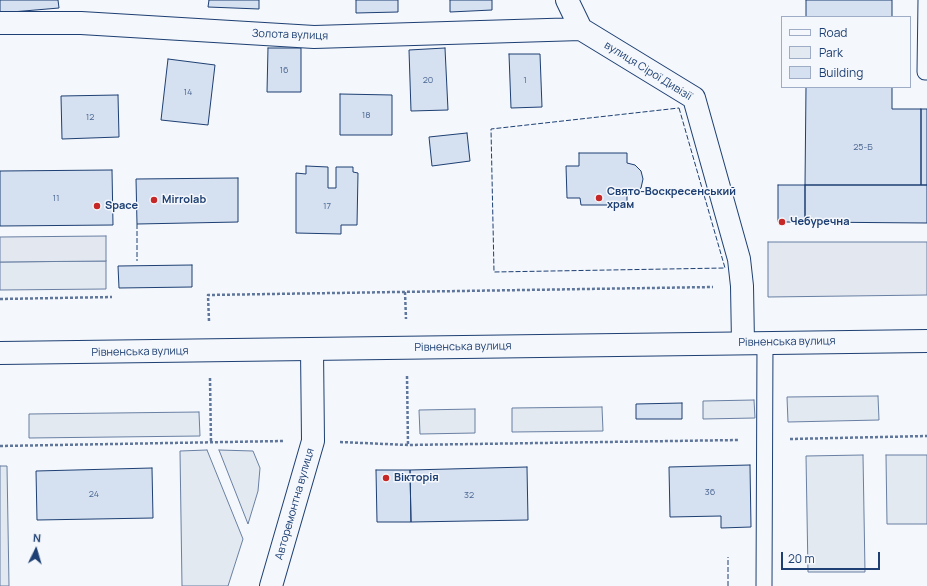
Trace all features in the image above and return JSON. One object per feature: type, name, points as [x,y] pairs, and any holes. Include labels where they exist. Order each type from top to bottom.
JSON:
[{"type":"street","points":[[567,0],[580,29]]},
{"type":"street","name":"Золота вулиця","points":[[0,24],[82,23],[314,37],[580,29]]},
{"type":"street","name":"вулиця Сірої Дивізії","points":[[580,29],[694,98],[739,259],[742,286],[743,343]]},
{"type":"street","name":"Рівненська вулиця","points":[[1,356],[927,341]]},
{"type":"street","name":"Авторемонтна вулиця","points":[[271,586],[313,441],[312,350]]},
{"type":"lane","points":[[926,0],[925,72],[927,72]]},
{"type":"lane","points":[[764,586],[765,343]]},
{"type":"path","points":[[208,295],[742,286]]},
{"type":"path","points":[[0,299],[112,297]]},
{"type":"path","points":[[0,446],[313,441],[408,445],[927,436]]},
{"type":"green space","points":[[106,261],[106,289],[0,290],[0,262]]},
{"type":"green space","points":[[878,396],[879,420],[788,422],[787,397]]},
{"type":"green space","points":[[754,400],[755,418],[703,419],[703,401]]},
{"type":"green space","points":[[602,407],[603,431],[512,432],[512,408]]},
{"type":"green space","points":[[475,409],[475,433],[420,434],[419,410]]},
{"type":"green space","points":[[199,412],[200,436],[29,438],[29,414]]},
{"type":"green space","points":[[207,450],[243,539],[228,586],[182,586],[180,451]]},
{"type":"green space","points":[[219,450],[253,451],[260,468],[258,491],[248,524]]},
{"type":"green space","points":[[863,455],[865,572],[808,572],[806,456]]},
{"type":"green space","points":[[886,455],[927,455],[927,524],[887,524]]},
{"type":"green space","points":[[0,466],[7,466],[9,586],[0,586]]},
{"type":"shaded area","points":[[106,236],[106,261],[0,262],[0,237]]},
{"type":"shaded area","points":[[768,242],[927,242],[927,295],[768,297]]},
{"type":"building","points":[[0,0],[58,0],[59,8],[0,13]]},
{"type":"building","points":[[209,0],[259,0],[259,9],[208,7]]},
{"type":"building","points":[[356,0],[398,0],[398,12],[356,13]]},
{"type":"building","points":[[450,0],[492,0],[492,10],[450,12]]},
{"type":"building","points":[[806,0],[892,0],[892,16],[806,16]]},
{"type":"building","points":[[268,48],[301,48],[301,92],[267,92]]},
{"type":"building","points":[[445,48],[448,110],[411,111],[409,50]]},
{"type":"building","points":[[509,54],[540,54],[542,107],[511,108]]},
{"type":"building","points":[[168,59],[215,65],[208,125],[161,120]]},
{"type":"building","points":[[806,88],[892,88],[892,109],[921,109],[921,185],[805,185]]},
{"type":"building","points":[[340,94],[392,95],[392,135],[340,135]]},
{"type":"building","points":[[118,95],[119,137],[62,139],[61,96]]},
{"type":"building","points":[[921,109],[927,109],[927,185],[921,185]]},
{"type":"building","points":[[467,133],[470,161],[432,166],[429,137]]},
{"type":"building","points":[[579,153],[627,153],[627,163],[635,165],[641,171],[643,179],[641,188],[635,193],[627,195],[627,205],[581,205],[580,198],[567,198],[566,166],[579,166]]},
{"type":"building","points":[[306,166],[328,167],[328,188],[336,188],[336,167],[353,167],[353,172],[358,173],[357,225],[341,225],[341,234],[296,233],[296,173],[306,174]]},
{"type":"building","points":[[112,170],[113,225],[0,226],[0,171]]},
{"type":"building","points":[[238,178],[238,222],[137,224],[136,179]]},
{"type":"building","points":[[778,185],[805,185],[805,222],[778,222]]},
{"type":"building","points":[[805,185],[927,185],[927,223],[805,222]]},
{"type":"building","points":[[192,265],[192,287],[119,288],[118,266]]},
{"type":"building","points":[[682,403],[682,419],[636,419],[636,404]]},
{"type":"building","points":[[750,465],[751,527],[721,528],[721,516],[670,517],[669,467]]},
{"type":"building","points":[[527,467],[528,520],[411,522],[410,470]]},
{"type":"building","points":[[152,468],[153,518],[37,520],[36,471]]},
{"type":"building","points":[[376,470],[410,470],[411,522],[377,522]]},
{"type":"fence","points":[[679,108],[725,268],[494,272],[491,129],[679,108]]},
{"type":"fence","points":[[137,224],[137,261]]},
{"type":"fence","points":[[728,557],[728,586]]},
{"type":"place","name":"Свято-Воскресенський храм","points":[[599,198]]},
{"type":"place","name":"Mirrolab","points":[[154,200]]},
{"type":"place","name":"Space","points":[[97,206]]},
{"type":"place","name":"Чебуречна","points":[[782,222]]},
{"type":"place","name":"Вікторія","points":[[386,478]]}]
